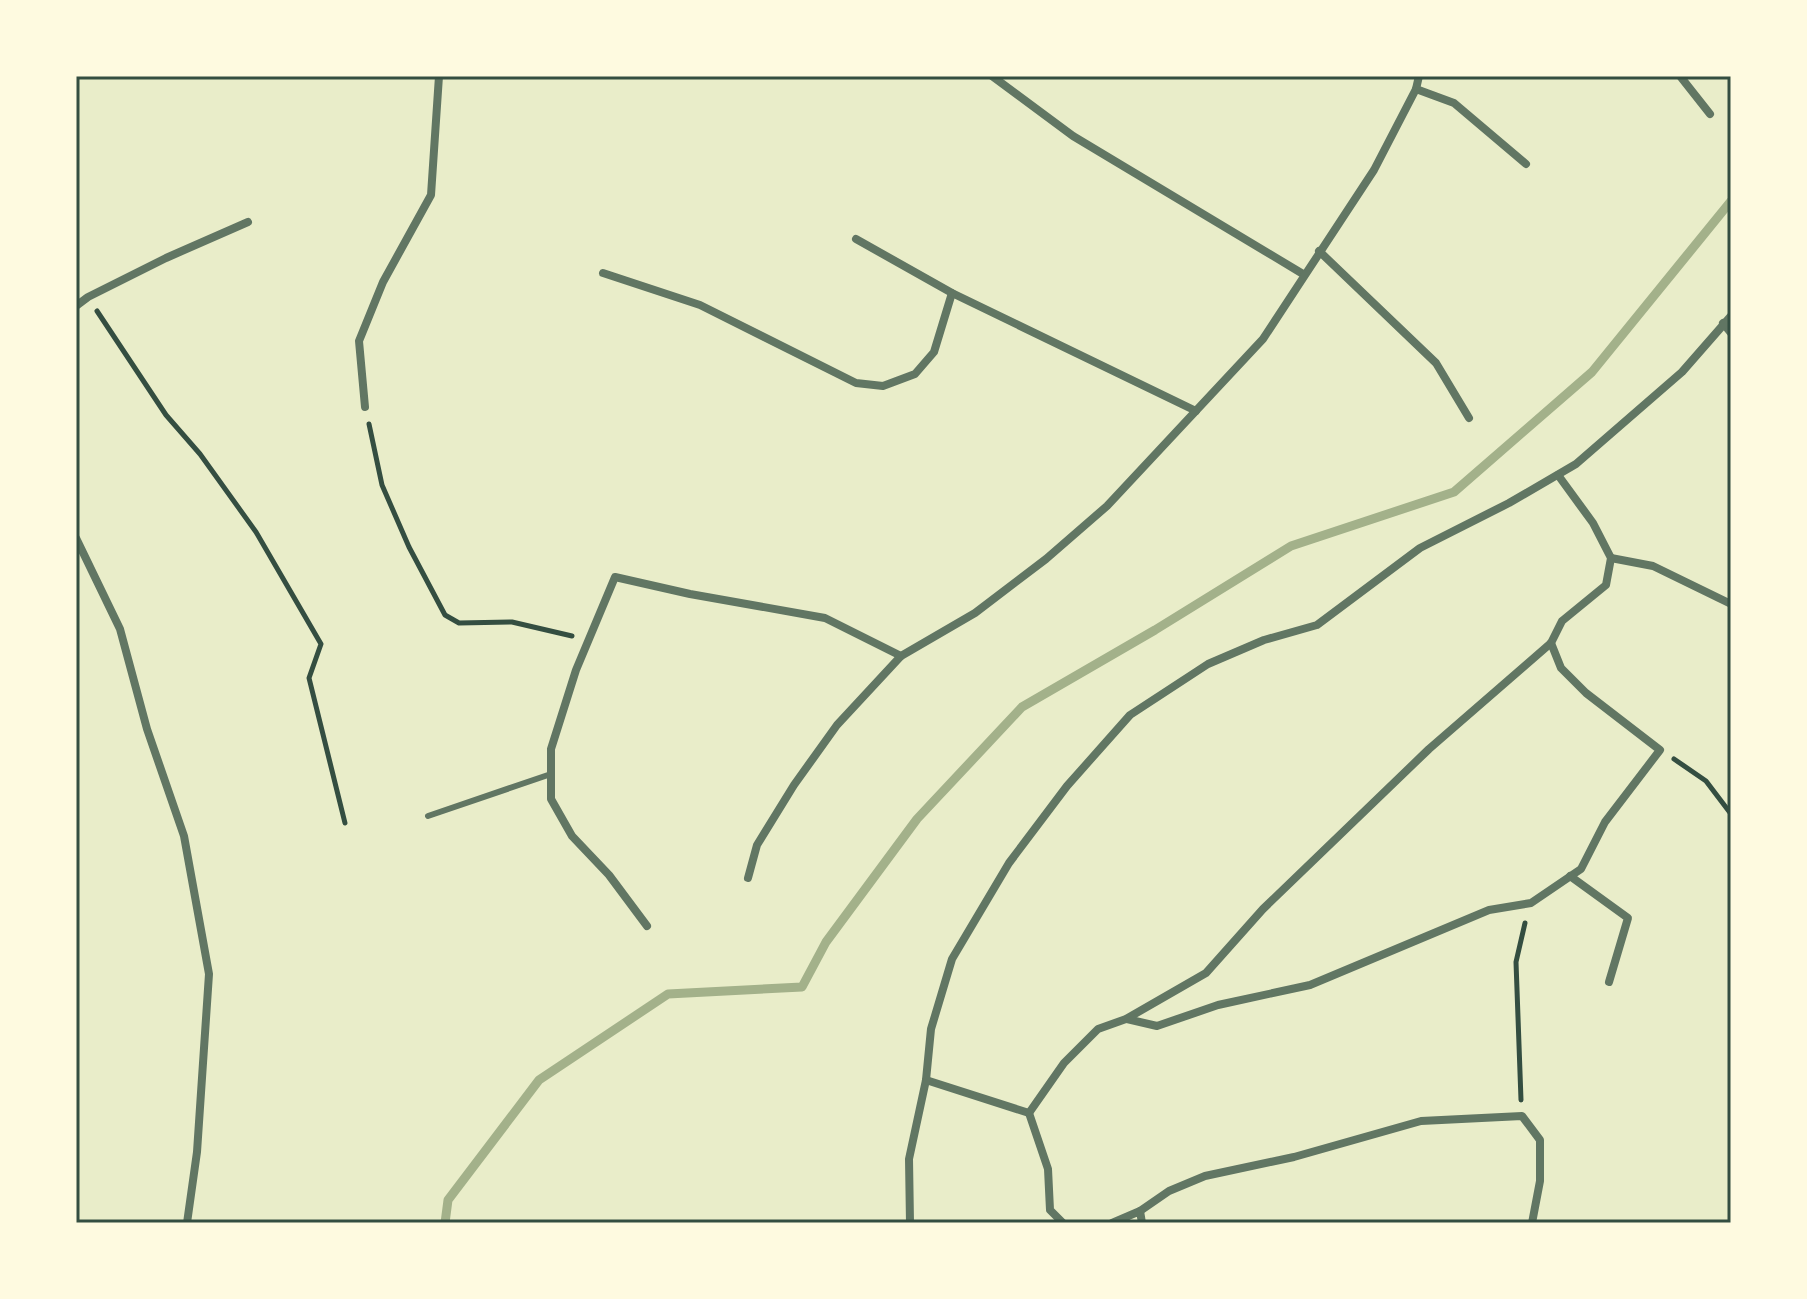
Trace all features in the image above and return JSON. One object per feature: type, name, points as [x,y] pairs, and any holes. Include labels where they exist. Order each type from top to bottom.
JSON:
[{"type":"street","points":[[365,407],[359,341],[383,282],[431,195],[439,76]]},
{"type":"street","points":[[992,76],[1073,136],[1303,274]]},
{"type":"street","points":[[748,878],[757,845],[794,785],[837,725],[901,656],[975,613],[1046,559],[1107,506],[1263,339],[1374,170],[1416,89],[1419,76]]},
{"type":"street","points":[[1680,76],[1710,114]]},
{"type":"street","points":[[1416,89],[1454,103],[1526,164]]},
{"type":"street","points":[[76,306],[166,258],[248,222]]},
{"type":"street","points":[[856,239],[952,293],[1196,411]]},
{"type":"street","points":[[1319,251],[1436,363],[1469,418]]},
{"type":"street","points":[[603,273],[700,305],[856,383],[883,386],[915,374],[934,352],[952,293]]},
{"type":"street","points":[[910,1223],[909,1159],[926,1080],[931,1029],[952,959],[1009,863],[1067,786],[1130,715],[1208,664],[1264,640],[1317,625],[1420,548],[1509,503],[1576,464],[1682,372],[1731,316]]},
{"type":"street","points":[[1723,323],[1731,333]]},
{"type":"street","points":[[1029,1113],[1064,1063],[1098,1029],[1126,1019],[1206,973],[1263,909],[1429,749],[1551,643],[1562,621],[1606,585],[1611,558],[1593,523],[1558,475]]},
{"type":"street","points":[[76,538],[120,629],[147,729],[184,836],[209,974],[197,1152],[187,1223]]},
{"type":"street","points":[[1611,558],[1653,566],[1731,604]]},
{"type":"street","points":[[647,926],[609,875],[572,836],[551,799],[551,749],[576,670],[615,577],[825,618],[901,656]]},
{"type":"street","points":[[1126,1019],[1157,1026],[1218,1005],[1310,985],[1489,910],[1531,903],[1581,869],[1605,822],[1660,750],[1586,693],[1561,668],[1551,643]]},
{"type":"street","points":[[1570,876],[1628,918],[1609,982]]},
{"type":"street","points":[[926,1080],[1029,1113]]},
{"type":"street","points":[[1029,1113],[1048,1169],[1050,1210],[1063,1223]]},
{"type":"street","points":[[1112,1223],[1140,1211],[1169,1191],[1205,1176],[1294,1157],[1421,1121],[1522,1116],[1540,1140],[1540,1181],[1532,1223]]},
{"type":"street","points":[[1140,1211],[1142,1223]]},
{"type":"lane","points":[[428,816],[551,774]]},
{"type":"path","points":[[88,297],[166,415],[200,454],[256,532],[321,644],[309,678],[345,823]]},
{"type":"path","points":[[365,407],[382,485],[409,547],[445,615],[459,623],[512,622],[589,640]]},
{"type":"path","points":[[1660,750],[1706,781],[1731,814]]},
{"type":"path","points":[[1522,1116],[1516,962],[1531,903]]},
{"type":"waterway","points":[[445,1223],[448,1200],[539,1080],[668,994],[802,987],[826,942],[917,819],[1022,707],[1291,546],[1454,492],[1592,372],[1731,201]]}]
